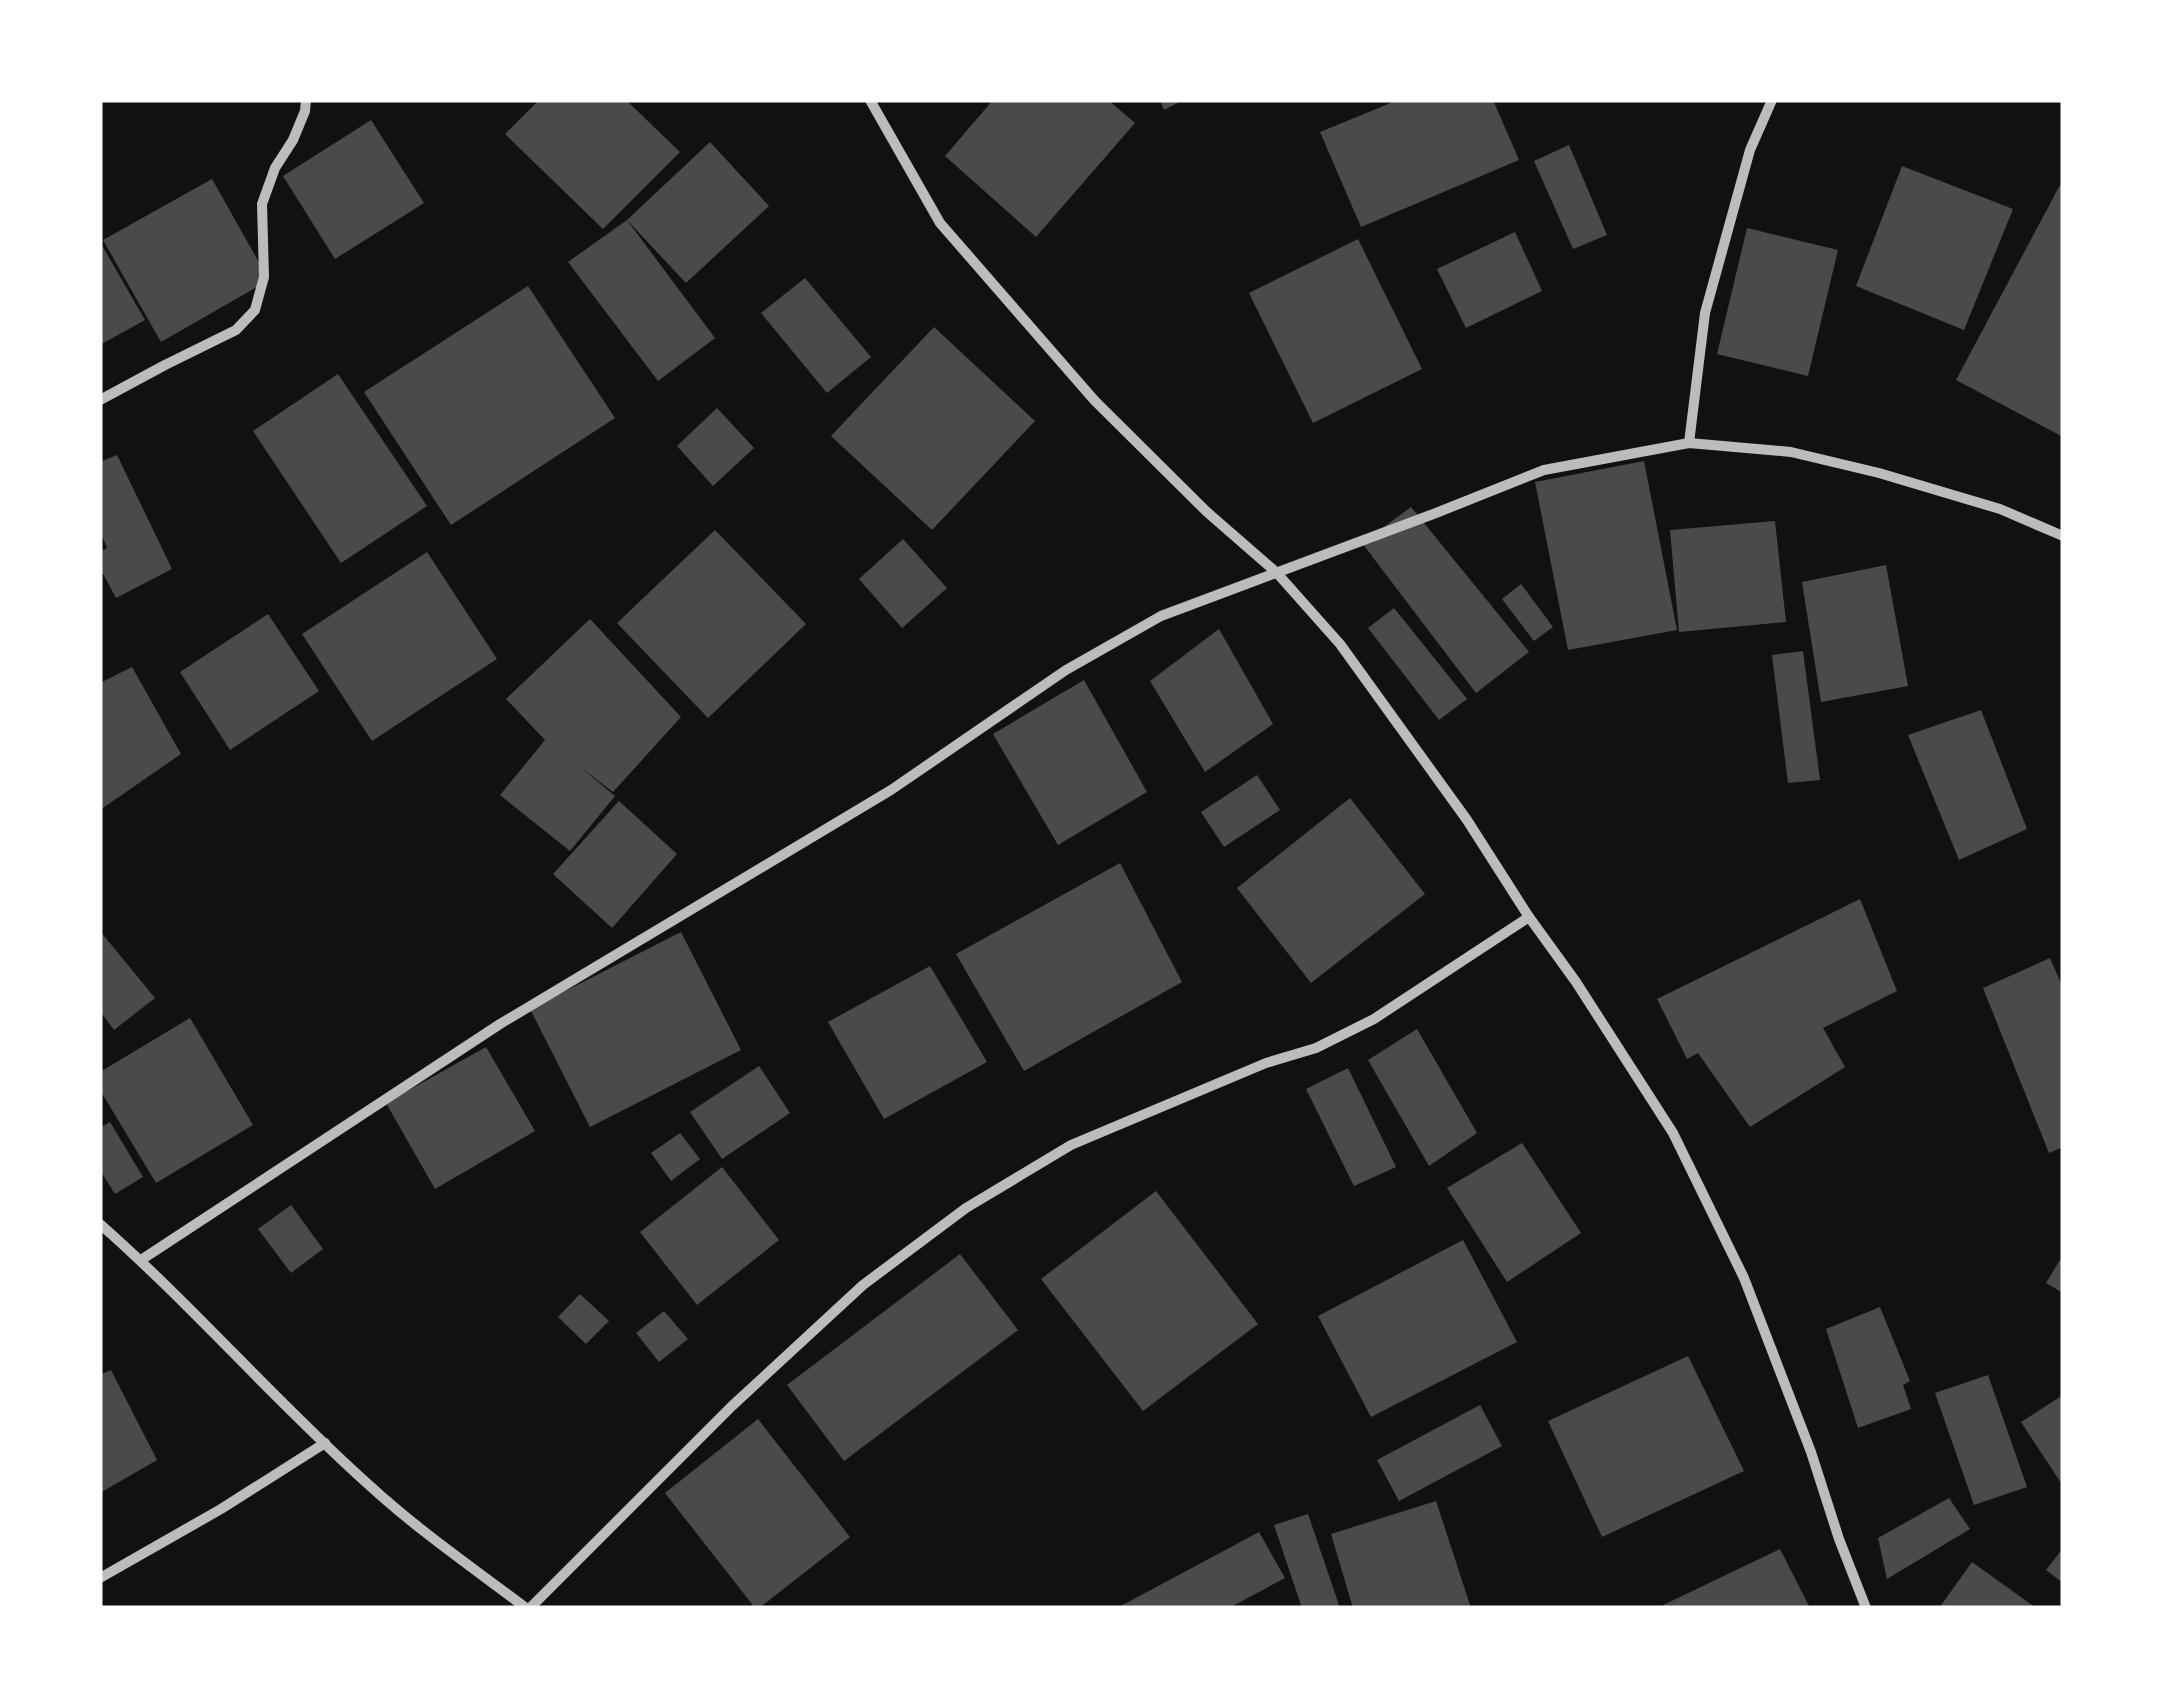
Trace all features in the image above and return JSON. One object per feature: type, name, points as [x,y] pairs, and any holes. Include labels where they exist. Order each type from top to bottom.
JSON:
[{"type":"street","points":[[100,400],[236,330],[255,310],[264,276],[262,204],[274,168],[293,140],[306,100]]},
{"type":"street","points":[[870,100],[940,223],[1095,401],[1207,512],[1276,572],[1340,644],[1467,820],[1576,982],[1674,1133],[1744,1278],[1866,1608]]},
{"type":"street","points":[[1689,442],[1705,313],[1750,150],[1772,100]]},
{"type":"street","points":[[140,1260],[500,1024],[891,790],[1066,670],[1161,616],[1544,470],[1689,442],[1791,452],[2000,509],[2063,536]]},
{"type":"street","points":[[100,1224],[369,1486],[434,1540],[528,1608],[732,1406],[863,1285],[966,1208],[1071,1145],[1266,1063],[1316,1048],[1374,1019],[1529,917]]},
{"type":"street","points":[[100,1578],[221,1509],[325,1443]]},
{"type":"building","points":[[539,100],[626,100],[680,152],[603,229],[505,134]]},
{"type":"building","points":[[993,100],[1108,100],[1135,123],[1036,237],[945,156]]},
{"type":"building","points":[[1160,100],[1183,100],[1164,110]]},
{"type":"building","points":[[1398,100],[1493,100],[1519,160],[1361,227],[1320,132]]},
{"type":"building","points":[[371,120],[424,203],[335,259],[283,176]]},
{"type":"building","points":[[710,142],[769,206],[686,283],[627,220]]},
{"type":"building","points":[[1569,145],[1607,235],[1573,249],[1534,161]]},
{"type":"building","points":[[1902,166],[2013,209],[1964,330],[1856,286]]},
{"type":"building","points":[[212,179],[269,280],[161,342],[103,240]]},
{"type":"building","points":[[2060,185],[2063,187],[2063,437],[1956,380]]},
{"type":"building","points":[[627,220],[715,338],[658,381],[568,262]]},
{"type":"building","points":[[1747,228],[1838,250],[1808,376],[1717,354]]},
{"type":"building","points":[[1515,232],[1542,291],[1466,328],[1437,269]]},
{"type":"building","points":[[1358,239],[1422,369],[1313,423],[1249,293]]},
{"type":"building","points":[[100,242],[145,320],[100,345]]},
{"type":"building","points":[[805,278],[871,357],[827,393],[761,313]]},
{"type":"building","points":[[528,286],[615,418],[451,525],[364,392]]},
{"type":"building","points":[[934,327],[1035,421],[932,530],[831,436]]},
{"type":"building","points":[[338,374],[427,506],[341,563],[253,431]]},
{"type":"building","points":[[717,408],[754,448],[713,486],[677,446]]},
{"type":"building","points":[[117,455],[172,569],[116,598],[100,568],[100,552],[107,548],[100,531],[100,462]]},
{"type":"building","points":[[1644,461],[1677,630],[1568,650],[1535,482]]},
{"type":"building","points":[[1411,507],[1529,652],[1476,693],[1362,543]]},
{"type":"building","points":[[1775,521],[1786,622],[1679,632],[1670,530]]},
{"type":"building","points":[[715,530],[806,624],[708,718],[617,623]]},
{"type":"building","points":[[903,539],[947,588],[902,628],[859,579]]},
{"type":"building","points":[[427,552],[497,659],[372,741],[302,634]]},
{"type":"building","points":[[1886,565],[1908,686],[1821,702],[1802,582]]},
{"type":"building","points":[[1521,584],[1553,627],[1534,641],[1502,599]]},
{"type":"building","points":[[1394,608],[1467,699],[1439,720],[1368,628]]},
{"type":"building","points":[[268,614],[319,691],[230,750],[180,672]]},
{"type":"building","points":[[590,619],[681,717],[613,792],[579,766],[615,796],[570,851],[500,795],[545,740],[506,699]]},
{"type":"building","points":[[1219,629],[1273,724],[1205,772],[1150,681]]},
{"type":"building","points":[[1803,651],[1820,780],[1788,783],[1772,655]]},
{"type":"building","points":[[132,667],[181,754],[100,810],[100,683]]},
{"type":"building","points":[[1084,680],[1147,792],[1058,845],[993,734]]},
{"type":"building","points":[[1981,710],[2027,829],[1959,860],[1908,735]]},
{"type":"building","points":[[1257,775],[1280,810],[1224,847],[1201,812]]},
{"type":"building","points":[[1350,798],[1425,894],[1311,983],[1237,888]]},
{"type":"building","points":[[619,801],[677,854],[612,928],[553,874]]},
{"type":"building","points":[[1120,863],[1182,982],[1024,1071],[956,954]]},
{"type":"building","points":[[1860,899],[1897,991],[1823,1028],[1845,1067],[1750,1127],[1698,1053],[1687,1059],[1657,999]]},
{"type":"building","points":[[100,931],[155,998],[114,1030],[100,1011]]},
{"type":"building","points":[[681,932],[741,1050],[590,1127],[530,1009]]},
{"type":"building","points":[[2050,958],[2063,988],[2063,1147],[2049,1153],[1983,988]]},
{"type":"building","points":[[930,966],[987,1062],[884,1119],[828,1022]]},
{"type":"building","points":[[190,1018],[253,1125],[156,1183],[100,1090],[100,1072]]},
{"type":"building","points":[[1417,1029],[1477,1133],[1429,1166],[1368,1060]]},
{"type":"building","points":[[486,1047],[535,1131],[435,1189],[386,1103]]},
{"type":"building","points":[[759,1066],[790,1113],[722,1159],[690,1112]]},
{"type":"building","points":[[1348,1068],[1396,1167],[1354,1186],[1306,1089]]},
{"type":"building","points":[[110,1122],[143,1177],[115,1194],[100,1170],[100,1128]]},
{"type":"building","points":[[680,1133],[700,1159],[671,1181],[651,1153]]},
{"type":"building","points":[[1522,1143],[1581,1233],[1507,1282],[1447,1188]]},
{"type":"building","points":[[722,1167],[779,1240],[697,1305],[640,1232]]},
{"type":"building","points":[[1156,1191],[1258,1324],[1143,1411],[1041,1279]]},
{"type":"building","points":[[291,1205],[323,1249],[291,1273],[258,1229]]},
{"type":"building","points":[[1463,1240],[1517,1342],[1371,1417],[1318,1316]]},
{"type":"building","points":[[960,1254],[1018,1330],[844,1461],[787,1385]]},
{"type":"building","points":[[2063,1255],[2063,1293],[2046,1283]]},
{"type":"building","points":[[580,1294],[609,1321],[586,1344],[558,1317]]},
{"type":"building","points":[[1880,1307],[1910,1381],[1903,1385],[1911,1409],[1858,1428],[1826,1329]]},
{"type":"building","points":[[664,1311],[688,1339],[659,1362],[636,1333]]},
{"type":"building","points":[[1688,1356],[1744,1471],[1602,1537],[1548,1421]]},
{"type":"building","points":[[111,1370],[157,1460],[100,1493],[100,1375]]},
{"type":"building","points":[[1988,1375],[2027,1487],[1974,1505],[1935,1393]]},
{"type":"building","points":[[2063,1395],[2063,1486],[2021,1422]]},
{"type":"building","points":[[1480,1405],[1502,1446],[1399,1501],[1377,1460]]},
{"type":"building","points":[[758,1419],[850,1537],[755,1608],[665,1493]]},
{"type":"building","points":[[1949,1498],[1970,1529],[1887,1579],[1878,1538]]},
{"type":"building","points":[[1436,1501],[1471,1608],[1353,1608],[1331,1534]]},
{"type":"building","points":[[1308,1514],[1340,1608],[1302,1608],[1274,1525]]},
{"type":"building","points":[[1259,1532],[1285,1578],[1229,1608],[1117,1608]]},
{"type":"building","points":[[2063,1548],[2063,1583],[2046,1570]]},
{"type":"building","points":[[1780,1549],[1810,1608],[1657,1608]]},
{"type":"building","points":[[1972,1562],[2036,1608],[1939,1608]]}]
